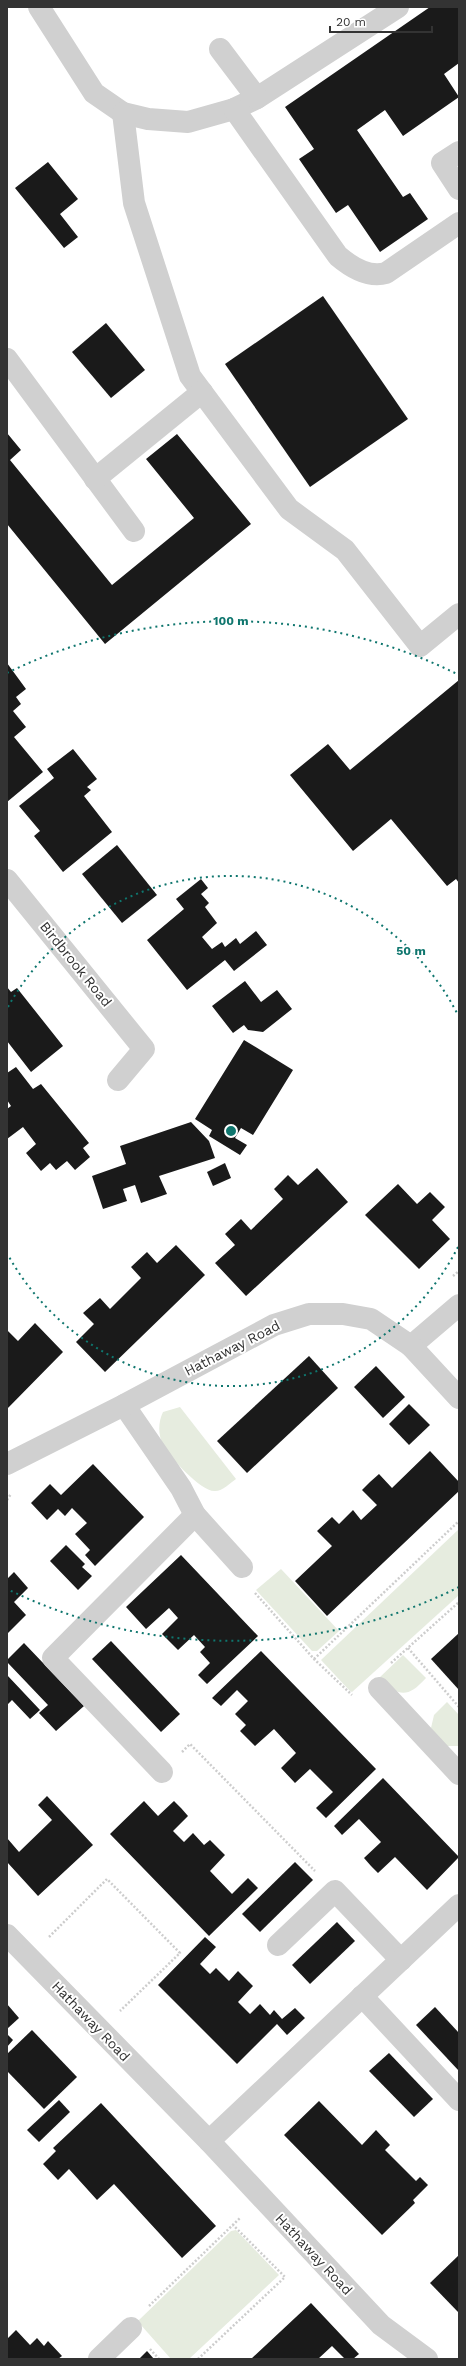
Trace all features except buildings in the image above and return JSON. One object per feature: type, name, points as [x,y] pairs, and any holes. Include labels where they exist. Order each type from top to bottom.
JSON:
[{"type":"street","points":[[40,7],[94,93],[123,113],[148,119],[188,122],[234,108],[257,98],[398,7]]},
{"type":"street","points":[[220,49],[257,98]]},
{"type":"street","points":[[234,108],[338,256],[350,266],[379,275],[386,273],[459,223]]},
{"type":"street","points":[[123,113],[134,203],[190,376],[290,508],[345,550],[420,646],[459,614]]},
{"type":"street","points":[[459,152],[442,163],[459,189]]},
{"type":"street","points":[[7,359],[94,479],[134,531]]},
{"type":"street","points":[[94,479],[202,392]]},
{"type":"street","name":"Birdbrook Road","points":[[7,880],[144,1049],[118,1080]]},
{"type":"street","points":[[411,1346],[459,1305]]},
{"type":"street","name":"Hathaway Road","points":[[7,1464],[124,1405],[274,1324],[309,1314],[342,1314],[371,1319],[411,1346],[459,1398]]},
{"type":"street","points":[[124,1405],[181,1488],[195,1515],[242,1567]]},
{"type":"street","points":[[162,1772],[53,1658],[195,1515]]},
{"type":"street","points":[[379,1688],[459,1774]]},
{"type":"street","points":[[278,1946],[335,1891],[400,1960]]},
{"type":"street","points":[[209,2141],[459,1905]]},
{"type":"street","name":"Hathaway Road","points":[[7,1935],[209,2141],[382,2325],[427,2359]]},
{"type":"street","points":[[362,1996],[459,2100]]},
{"type":"street","points":[[99,2359],[131,2328]]},
{"type":"path","points":[[314,1659],[459,1521]]},
{"type":"path","points":[[242,1567],[248,1586],[314,1659],[350,1695],[379,1688],[373,1678],[459,1602]]},
{"type":"path","points":[[408,1648],[459,1707]]},
{"type":"path","points":[[162,1772],[190,1744],[262,1820],[335,1891]]},
{"type":"path","points":[[28,1956],[107,1879],[119,1890],[180,1953],[100,2030]]},
{"type":"path","points":[[131,2328],[135,2320],[261,2198]]},
{"type":"path","points":[[198,2359],[285,2277],[234,2225]]},
{"type":"shaded area","points":[[180,1407],[236,1479],[221,1490],[209,1490],[194,1480],[186,1473],[163,1445],[159,1428],[163,1412]]},
{"type":"shaded area","points":[[459,1529],[459,1595],[352,1692],[350,1691],[321,1660]]},
{"type":"shaded area","points":[[281,1569],[339,1631],[317,1651],[312,1651],[256,1590]]},
{"type":"shaded area","points":[[403,1655],[426,1678],[413,1689],[403,1693],[397,1692],[378,1679]]},
{"type":"shaded area","points":[[447,1702],[459,1715],[459,1746],[444,1746],[431,1728],[434,1715]]},
{"type":"shaded area","points":[[236,2230],[279,2275],[189,2359],[171,2359],[140,2324],[139,2320],[231,2231]]}]
